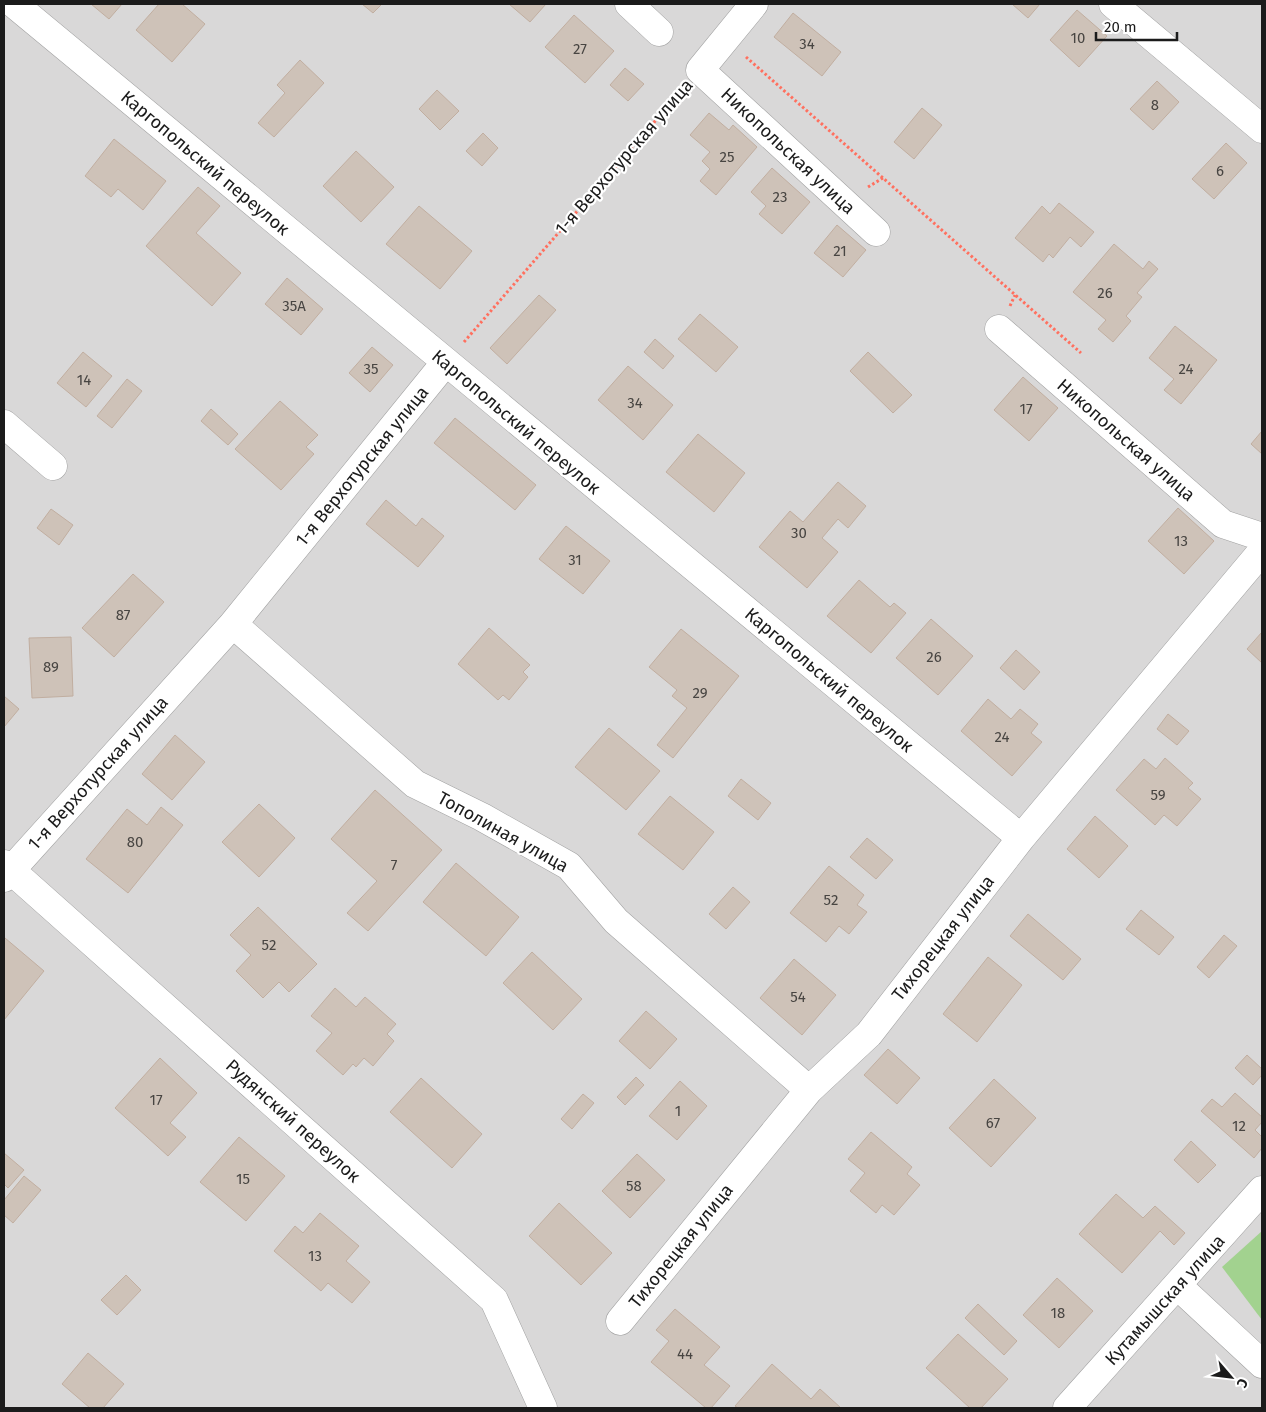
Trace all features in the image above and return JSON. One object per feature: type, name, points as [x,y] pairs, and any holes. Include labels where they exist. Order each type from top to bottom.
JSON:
[{"type":"street","name":"Каргопольский переулок","points":[[14,4],[1020,838]]},
{"type":"street","points":[[629,4],[659,32]]},
{"type":"street","name":"1-я Верхотурская улица","points":[[700,70],[754,4]]},
{"type":"street","points":[[1113,4],[1262,129]]},
{"type":"street","name":"Никопольская улица","points":[[700,70],[876,232]]},
{"type":"street","name":"Никопольская улица","points":[[999,329],[1223,524],[1262,537]]},
{"type":"street","name":"1-я Верхотурская улица","points":[[6,870],[233,624],[445,363]]},
{"type":"street","points":[[4,424],[54,466]]},
{"type":"street","name":"Тихорецкая улица","points":[[620,1321],[809,1090],[869,1034],[1020,838],[1262,552]]},
{"type":"street","name":"Тополиная улица","points":[[233,624],[415,784],[482,817],[569,866],[616,921],[809,1090]]},
{"type":"street","name":"Рудянский переулок","points":[[6,870],[494,1300],[543,1408]]},
{"type":"street","name":"Кутамышская улица","points":[[1067,1408],[1262,1190]]},
{"type":"street","points":[[1178,1286],[1262,1364]]},
{"type":"path","points":[[725,39],[1081,353]]},
{"type":"path","name":"1-я Верхотурская улица","points":[[445,363],[700,70]]},
{"type":"shaded area","points":[[4,4],[1262,4],[1262,1408],[4,1408]]},
{"type":"green space","points":[[1262,1231],[1262,1320],[1222,1267]]},
{"type":"building","points":[[91,4],[122,4],[109,19]]},
{"type":"building","points":[[159,4],[182,4],[205,24],[172,62],[136,30]]},
{"type":"building","points":[[362,4],[382,4],[373,13]]},
{"type":"building","points":[[509,4],[546,4],[530,22]]},
{"type":"building","points":[[1012,4],[1040,4],[1028,18]]},
{"type":"building","points":[[1077,10],[1107,36],[1079,67],[1050,40]]},
{"type":"building","points":[[793,13],[841,52],[822,76],[774,37]]},
{"type":"building","points":[[574,15],[614,51],[585,83],[545,47]]},
{"type":"building","points":[[300,60],[324,83],[274,137],[258,123],[285,93],[277,85]]},
{"type":"building","points":[[625,68],[644,84],[628,101],[610,85]]},
{"type":"building","points":[[1157,81],[1179,102],[1153,130],[1130,109]]},
{"type":"building","points":[[437,90],[459,111],[440,130],[419,109]]},
{"type":"building","points":[[922,108],[942,125],[914,159],[894,142]]},
{"type":"building","points":[[709,113],[729,130],[733,125],[757,147],[716,195],[700,181],[710,169],[702,161],[710,152],[690,135]]},
{"type":"building","points":[[483,133],[498,148],[482,166],[466,151]]},
{"type":"building","points":[[114,139],[166,181],[143,210],[118,189],[111,197],[85,176]]},
{"type":"building","points":[[1226,143],[1247,163],[1214,199],[1192,179]]},
{"type":"building","points":[[356,151],[394,187],[361,222],[323,186]]},
{"type":"building","points":[[772,168],[810,202],[782,234],[759,214],[766,206],[751,192]]},
{"type":"building","points":[[198,187],[220,206],[196,233],[241,273],[212,306],[146,246]]},
{"type":"building","points":[[1059,203],[1094,232],[1081,247],[1070,237],[1053,258],[1049,254],[1043,262],[1015,238],[1042,206],[1050,214]]},
{"type":"building","points":[[419,206],[472,251],[440,289],[386,244]]},
{"type":"building","points":[[837,225],[866,250],[843,277],[814,253]]},
{"type":"building","points":[[1114,244],[1143,269],[1149,261],[1158,269],[1137,293],[1142,297],[1126,316],[1131,321],[1113,342],[1098,329],[1106,320],[1073,292]]},
{"type":"building","points":[[287,278],[323,309],[301,335],[265,304]]},
{"type":"building","points":[[539,295],[556,310],[507,364],[490,348]]},
{"type":"building","points":[[700,314],[738,347],[716,372],[678,339]]},
{"type":"building","points":[[1175,326],[1217,360],[1181,404],[1164,390],[1174,379],[1149,358]]},
{"type":"building","points":[[655,339],[674,356],[663,369],[644,352]]},
{"type":"building","points":[[372,347],[393,365],[370,392],[349,373]]},
{"type":"building","points":[[83,352],[112,376],[86,407],[57,383]]},
{"type":"building","points":[[868,352],[912,395],[893,413],[850,371]]},
{"type":"building","points":[[628,366],[673,405],[643,440],[598,400]]},
{"type":"building","points":[[1023,377],[1058,408],[1029,441],[994,410]]},
{"type":"building","points":[[127,379],[142,391],[112,428],[97,416]]},
{"type":"building","points":[[280,401],[318,435],[306,447],[314,454],[281,490],[235,449]]},
{"type":"building","points":[[211,409],[238,434],[228,445],[201,421]]},
{"type":"building","points":[[455,418],[536,485],[515,510],[434,443]]},
{"type":"building","points":[[1262,431],[1262,454],[1251,444]]},
{"type":"building","points":[[698,434],[745,473],[714,512],[666,472]]},
{"type":"building","points":[[838,482],[866,506],[848,528],[838,519],[822,538],[838,552],[807,588],[759,547],[790,511],[803,522]]},
{"type":"building","points":[[386,500],[416,526],[422,518],[444,536],[418,567],[366,524]]},
{"type":"building","points":[[1178,508],[1214,541],[1184,574],[1148,541]]},
{"type":"building","points":[[51,509],[73,525],[59,545],[37,528]]},
{"type":"building","points":[[566,526],[610,561],[583,594],[539,559]]},
{"type":"building","points":[[133,574],[164,602],[114,657],[82,628]]},
{"type":"building","points":[[859,580],[890,607],[894,603],[906,613],[871,653],[827,616]]},
{"type":"building","points":[[931,619],[973,656],[938,695],[896,658]]},
{"type":"building","points":[[489,628],[530,665],[523,672],[528,677],[509,700],[503,695],[498,700],[458,664]]},
{"type":"building","points":[[681,629],[739,676],[673,758],[657,745],[687,708],[672,696],[677,690],[649,667]]},
{"type":"building","points":[[1262,632],[1262,663],[1247,649]]},
{"type":"building","points":[[71,637],[73,696],[32,698],[29,638]]},
{"type":"building","points":[[1016,650],[1040,672],[1024,690],[1000,668]]},
{"type":"building","points":[[4,696],[19,709],[4,727]]},
{"type":"building","points":[[988,699],[1011,719],[1020,709],[1038,724],[1031,733],[1042,742],[1012,776],[961,731]]},
{"type":"building","points":[[1168,714],[1189,731],[1177,745],[1157,729]]},
{"type":"building","points":[[609,728],[660,771],[626,810],[575,767]]},
{"type":"building","points":[[175,735],[205,762],[172,800],[142,774]]},
{"type":"building","points":[[1165,758],[1193,783],[1188,788],[1201,799],[1177,826],[1164,815],[1155,825],[1116,790],[1144,759],[1156,769]]},
{"type":"building","points":[[741,779],[771,803],[758,820],[728,796]]},
{"type":"building","points":[[375,790],[442,850],[368,931],[347,913],[377,881],[331,839]]},
{"type":"building","points":[[670,796],[714,832],[683,870],[638,834]]},
{"type":"building","points":[[259,804],[295,838],[259,877],[222,842]]},
{"type":"building","points":[[161,807],[183,825],[128,893],[86,859],[127,809],[147,825]]},
{"type":"building","points":[[1095,816],[1128,846],[1099,878],[1067,849]]},
{"type":"building","points":[[867,838],[893,860],[876,879],[850,857]]},
{"type":"building","points":[[456,863],[519,917],[486,956],[423,902]]},
{"type":"building","points":[[829,866],[864,895],[857,905],[867,912],[849,934],[839,926],[826,942],[790,913]]},
{"type":"building","points":[[733,887],[750,902],[726,929],[709,914]]},
{"type":"building","points":[[258,907],[317,964],[289,992],[279,982],[263,998],[236,971],[251,955],[230,935]]},
{"type":"building","points":[[1141,910],[1174,937],[1159,955],[1126,929]]},
{"type":"building","points":[[1028,914],[1081,959],[1063,980],[1010,936]]},
{"type":"building","points":[[1224,935],[1237,946],[1209,978],[1197,967]]},
{"type":"building","points":[[5,938],[44,971],[4,1020],[4,940]]},
{"type":"building","points":[[532,952],[582,999],[553,1030],[503,983]]},
{"type":"building","points":[[988,957],[1022,985],[977,1042],[943,1014]]},
{"type":"building","points":[[794,959],[836,995],[802,1035],[760,998]]},
{"type":"building","points":[[335,988],[356,1007],[365,997],[396,1024],[387,1034],[394,1041],[373,1066],[364,1058],[356,1067],[353,1064],[343,1075],[316,1051],[332,1033],[311,1016]]},
{"type":"building","points":[[646,1011],[677,1039],[650,1069],[619,1041]]},
{"type":"building","points":[[888,1049],[920,1078],[897,1104],[864,1075]]},
{"type":"building","points":[[1247,1055],[1262,1069],[1262,1075],[1253,1085],[1235,1068]]},
{"type":"building","points":[[160,1058],[197,1093],[170,1123],[186,1137],[168,1156],[115,1108]]},
{"type":"building","points":[[636,1077],[644,1085],[625,1105],[617,1097]]},
{"type":"building","points":[[421,1078],[482,1134],[452,1168],[390,1112]]},
{"type":"building","points":[[994,1079],[1036,1118],[991,1167],[949,1128]]},
{"type":"building","points":[[680,1081],[707,1106],[677,1140],[649,1116]]},
{"type":"building","points":[[1235,1093],[1262,1117],[1262,1122],[1255,1130],[1262,1137],[1262,1148],[1254,1158],[1201,1111],[1212,1099],[1222,1107]]},
{"type":"building","points":[[583,1094],[594,1103],[572,1129],[561,1119]]},
{"type":"building","points":[[871,1132],[912,1167],[907,1174],[920,1185],[894,1215],[882,1205],[876,1213],[850,1191],[865,1173],[848,1159]]},
{"type":"building","points":[[239,1137],[285,1176],[246,1221],[200,1182]]},
{"type":"building","points":[[1191,1141],[1216,1165],[1198,1183],[1174,1160]]},
{"type":"building","points":[[4,1153],[24,1170],[8,1188],[4,1184]]},
{"type":"building","points":[[637,1154],[665,1180],[630,1218],[602,1191]]},
{"type":"building","points":[[24,1176],[41,1190],[13,1223],[4,1215],[4,1200]]},
{"type":"building","points":[[1116,1194],[1143,1218],[1155,1206],[1185,1233],[1174,1245],[1160,1231],[1122,1273],[1079,1234]]},
{"type":"building","points":[[559,1203],[612,1253],[581,1285],[529,1236]]},
{"type":"building","points":[[320,1213],[359,1246],[346,1261],[370,1282],[352,1303],[328,1283],[321,1291],[274,1251],[295,1226],[303,1233]]},
{"type":"building","points":[[126,1275],[141,1290],[117,1315],[101,1300]]},
{"type":"building","points":[[1057,1278],[1093,1311],[1059,1348],[1023,1315]]},
{"type":"building","points":[[978,1304],[1017,1341],[1004,1355],[965,1318]]},
{"type":"building","points":[[675,1309],[720,1347],[704,1365],[730,1386],[711,1408],[706,1408],[651,1362],[669,1341],[656,1330]]},
{"type":"building","points":[[958,1334],[1008,1379],[981,1408],[970,1408],[926,1368]]},
{"type":"building","points":[[88,1353],[124,1384],[103,1408],[90,1408],[62,1384]]},
{"type":"building","points":[[772,1364],[811,1399],[820,1389],[841,1408],[738,1408],[735,1406]]}]
